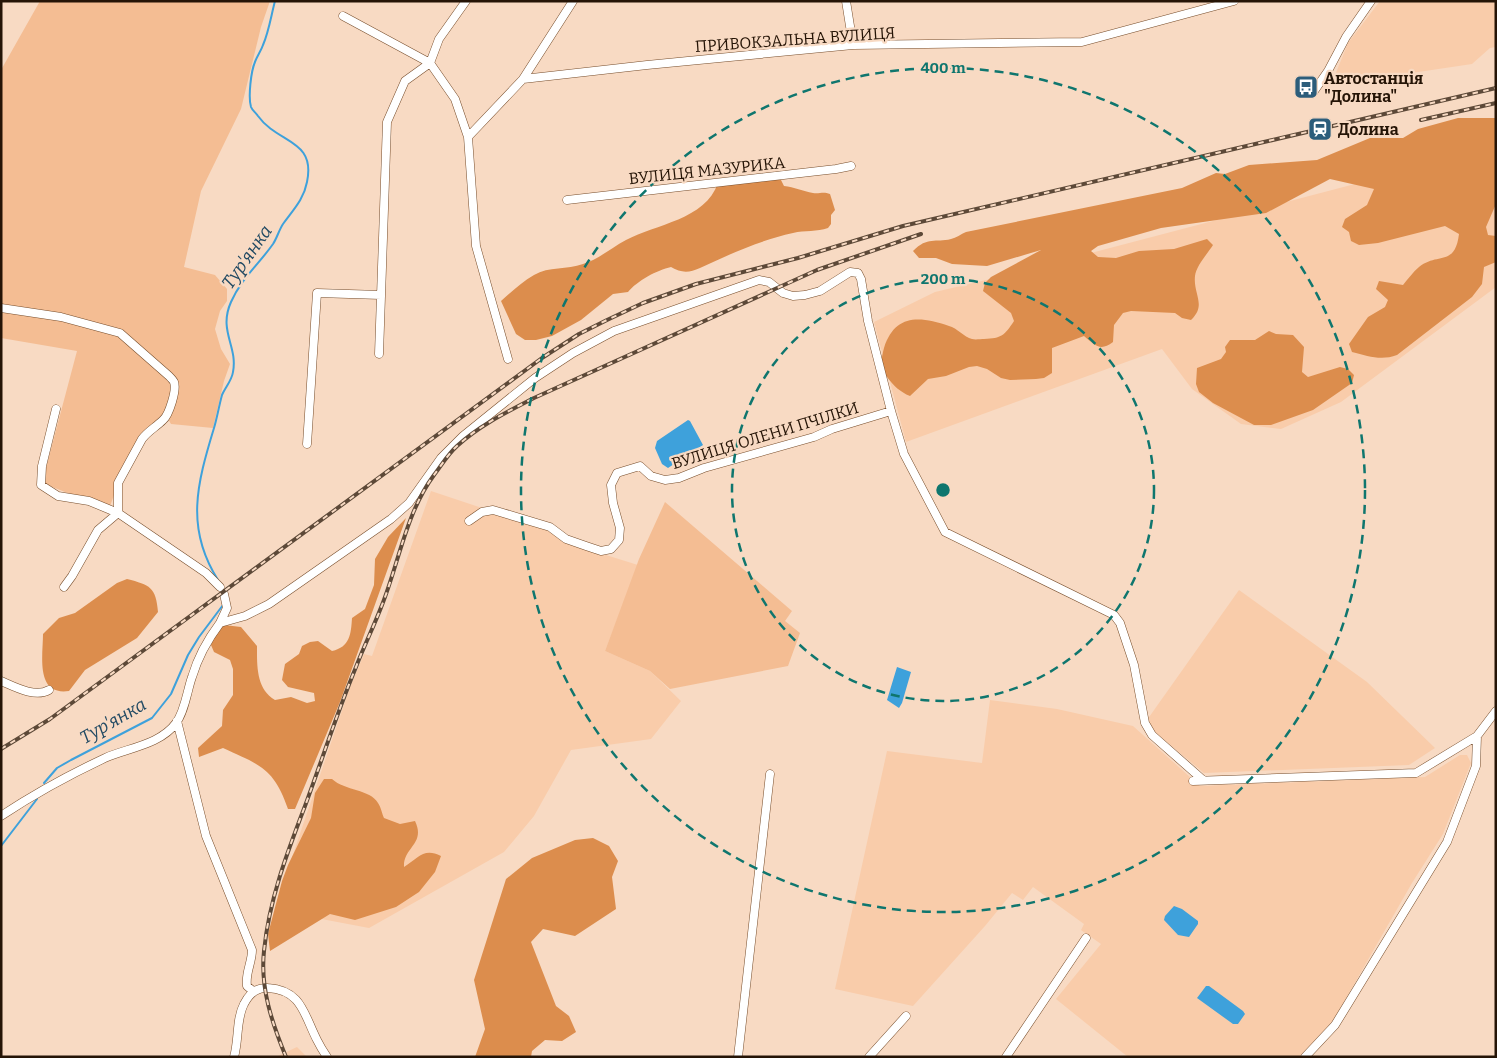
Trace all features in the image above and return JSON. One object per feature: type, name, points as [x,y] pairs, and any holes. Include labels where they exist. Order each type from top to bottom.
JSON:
[{"type":"street","points":[[379,354],[387,122],[405,81],[430,63],[439,39],[466,1]]},
{"type":"street","points":[[468,137],[523,79],[573,1]]},
{"type":"street","points":[[846,1],[853,45]]},
{"type":"street","name":"ПРИВОКЗАЛЬНА ВУЛИЦЯ","points":[[523,79],[853,45],[1082,42],[1234,1]]},
{"type":"street","points":[[1312,94],[1328,71],[1346,37],[1371,1]]},
{"type":"street","points":[[343,16],[430,63],[455,99],[468,137],[476,246],[508,359]]},
{"type":"street","name":"ВУЛИЦЯ МАЗУРИКА","points":[[567,200],[836,170],[851,166]]},
{"type":"street","points":[[220,623],[246,616],[269,604],[391,519],[409,503],[441,458],[463,436],[513,395],[558,363],[614,331],[759,280],[769,282],[783,293],[793,296],[805,295],[820,291],[850,272],[858,274],[860,279],[868,321],[904,454],[945,532],[1114,615],[1120,623],[1134,665],[1145,724],[1152,735],[1203,780]]},
{"type":"street","points":[[307,444],[317,293],[381,295]]},
{"type":"street","points":[[1,308],[61,317],[120,333],[174,382],[174,397],[166,418],[146,433],[118,483],[118,514]]},
{"type":"street","points":[[1,816],[34,794],[106,758],[147,744],[171,729],[177,722],[202,651],[227,608],[222,590],[206,573],[118,514],[88,502],[58,496],[41,485],[42,466],[56,409]]},
{"type":"street","name":"ВУЛИЦЯ ОЛЕНИ ПЧІЛКИ","points":[[469,521],[482,512],[493,510],[550,527],[566,539],[601,551],[611,549],[619,540],[620,528],[613,503],[611,484],[617,473],[640,466],[651,476],[665,480],[679,478],[704,468],[814,437],[832,429],[891,411]]},
{"type":"street","points":[[64,587],[98,530],[118,514]]},
{"type":"street","points":[[1,681],[33,692],[43,693],[49,690]]},
{"type":"street","points":[[1193,781],[1416,773],[1477,736],[1493,719],[1496,711]]},
{"type":"street","points":[[177,722],[206,836],[252,950],[252,962],[247,972],[246,981],[247,986],[254,991]]},
{"type":"street","points":[[1305,1057],[1335,1025],[1447,842],[1476,766],[1477,736]]},
{"type":"street","points":[[738,1057],[770,774]]},
{"type":"street","points":[[1006,1057],[1086,938]]},
{"type":"street","points":[[234,1057],[244,1005],[254,991],[264,987],[279,988],[293,997],[305,1012],[317,1040],[327,1057]]},
{"type":"street","points":[[868,1057],[906,1016]]},
{"type":"shaded area","points":[[40,1],[270,1],[261,27],[241,109],[201,191],[184,267],[215,275],[227,289],[227,301],[220,311],[215,329],[221,349],[230,364],[213,428],[171,424],[168,419],[149,429],[116,481],[109,509],[42,483],[77,351],[1,338],[1,70]]},
{"type":"shaded area","points":[[1380,1],[1496,1],[1496,47],[1490,48],[1472,64],[1331,85],[1348,43]]},
{"type":"shaded area","points":[[1458,118],[1496,118],[1496,204],[1486,227],[1488,235],[1496,236],[1496,262],[1484,267],[1482,284],[1472,297],[1397,355],[1385,358],[1369,356],[1352,352],[1349,344],[1368,317],[1385,307],[1388,300],[1376,289],[1379,281],[1403,285],[1419,267],[1450,255],[1457,244],[1459,234],[1445,226],[1378,243],[1359,245],[1351,241],[1349,232],[1342,227],[1345,219],[1367,205],[1374,189],[1330,179],[1266,213],[1161,228],[1098,246],[1091,251],[1098,257],[1116,258],[1139,251],[1174,249],[1207,239],[1213,245],[1196,272],[1195,282],[1199,304],[1196,315],[1191,320],[1182,318],[1175,313],[1131,311],[1123,313],[1114,325],[1113,342],[1105,347],[1098,346],[1084,336],[1052,348],[1052,373],[1044,378],[1010,380],[1001,378],[987,369],[977,366],[969,367],[946,376],[928,379],[910,396],[895,386],[883,370],[882,356],[884,348],[889,337],[901,323],[928,320],[952,327],[973,339],[990,339],[1002,335],[1014,321],[1011,313],[983,291],[985,283],[991,277],[1041,250],[987,266],[952,264],[936,258],[919,258],[913,251],[923,243],[951,239],[966,232],[1182,188],[1216,173],[1225,174],[1249,165],[1317,160],[1370,138],[1403,138],[1418,129]]},
{"type":"shaded area","points":[[1496,147],[1496,287],[1341,402],[1281,429],[1241,424],[1192,389],[1162,349],[906,442],[874,322],[935,292],[1003,276]]},
{"type":"shaded area","points":[[779,176],[784,186],[813,193],[830,194],[835,210],[831,215],[831,224],[828,228],[797,232],[769,239],[692,271],[685,272],[671,267],[666,268],[642,280],[628,292],[613,294],[581,320],[552,336],[536,340],[525,340],[516,334],[501,301],[534,275],[546,270],[577,266],[589,262],[638,234],[691,213],[712,195],[718,183]]},
{"type":"shaded area","points":[[1269,331],[1276,334],[1293,335],[1304,347],[1302,372],[1308,377],[1340,367],[1348,369],[1354,375],[1352,383],[1313,410],[1271,425],[1254,425],[1213,403],[1199,392],[1196,384],[1197,368],[1221,359],[1226,352],[1225,347],[1230,340],[1255,340]]},
{"type":"shaded area","points":[[431,491],[551,531],[564,542],[638,565],[605,651],[650,671],[681,701],[651,739],[571,750],[534,816],[504,852],[369,928],[274,910],[350,687],[364,654],[372,656]]},
{"type":"shaded area","points":[[665,502],[792,611],[785,621],[800,633],[788,666],[670,689],[650,671],[605,651],[639,559]]},
{"type":"shaded area","points":[[406,518],[340,702],[295,809],[288,809],[283,795],[271,776],[264,769],[247,759],[223,748],[199,757],[198,748],[222,726],[223,710],[233,695],[233,669],[230,660],[214,652],[211,645],[213,637],[224,625],[241,627],[257,646],[259,676],[264,690],[269,695],[275,700],[291,697],[307,703],[315,701],[314,693],[288,687],[282,680],[285,664],[299,654],[302,646],[310,642],[318,641],[332,651],[346,643],[350,634],[352,618],[365,609],[374,585],[375,559],[388,537]]},
{"type":"shaded area","points":[[127,579],[150,588],[156,597],[158,612],[137,638],[85,670],[69,691],[58,691],[51,687],[43,673],[43,634],[59,618],[75,613],[117,583]]},
{"type":"shaded area","points":[[1239,590],[1367,682],[1435,748],[1409,765],[1204,773],[1155,732],[1147,720]]},
{"type":"shaded area","points":[[990,700],[1057,709],[1133,726],[1200,786],[1425,777],[1460,755],[1467,755],[1471,763],[1443,834],[1412,883],[1333,1021],[1299,1057],[1128,1057],[1056,999],[1101,944],[1081,930],[1084,924],[1033,887],[1023,900],[1012,893],[913,1006],[835,989],[887,751],[982,763]]},
{"type":"shaded area","points":[[324,779],[332,779],[337,783],[374,798],[380,806],[384,818],[400,824],[415,821],[418,835],[407,855],[404,867],[426,853],[441,856],[435,872],[419,892],[396,907],[355,920],[330,914],[270,951],[268,934],[282,881],[311,818],[315,793]]},
{"type":"shaded area","points":[[593,838],[609,846],[618,861],[612,877],[616,909],[575,936],[543,929],[531,942],[556,1006],[569,1016],[576,1032],[562,1041],[545,1040],[532,1051],[531,1057],[475,1057],[485,1029],[474,980],[506,879],[532,858],[575,840]]},
{"type":"shaded area","points":[[297,1047],[307,1057],[277,1057],[278,1056]]},
{"type":"water","points":[[688,420],[703,445],[668,468],[662,464],[655,448],[657,441]]},
{"type":"water","points":[[897,667],[911,672],[899,708],[887,700]]},
{"type":"water","points":[[1174,906],[1182,909],[1198,921],[1189,937],[1178,935],[1164,920],[1165,916]]},
{"type":"water","points":[[1206,986],[1209,986],[1243,1011],[1245,1014],[1238,1024],[1233,1024],[1197,998]]},
{"type":"waterway","name":"Тур'янка","points":[[218,580],[201,542],[197,506],[203,468],[222,395],[233,372],[233,354],[227,330],[228,312],[240,286],[273,244],[283,224],[301,199],[307,182],[308,168],[306,157],[301,150],[266,125],[252,109],[250,103],[250,84],[254,66],[265,40],[275,1]]},
{"type":"waterway","name":"Тур'янка","points":[[44,783],[57,768],[152,718],[171,694],[188,655],[223,605]]},
{"type":"waterway","name":"Тур'янка","points":[[1,846],[37,799]]},
{"type":"railway","points":[[1,749],[50,719],[542,358],[579,334],[643,303],[696,284],[798,258],[903,226],[1496,88]]},
{"type":"railway","points":[[1421,120],[1496,103]]},
{"type":"railway","points":[[286,1057],[268,1005],[263,965],[266,932],[274,895],[285,859],[342,702],[388,589],[416,505],[424,490],[448,456],[457,446],[494,419],[534,398],[817,270],[921,234]]},
{"type":"place","name":"Автостанція \"Долина\"","points":[[1306,87]]},
{"type":"place","name":"Долина","points":[[1320,129]]}]
